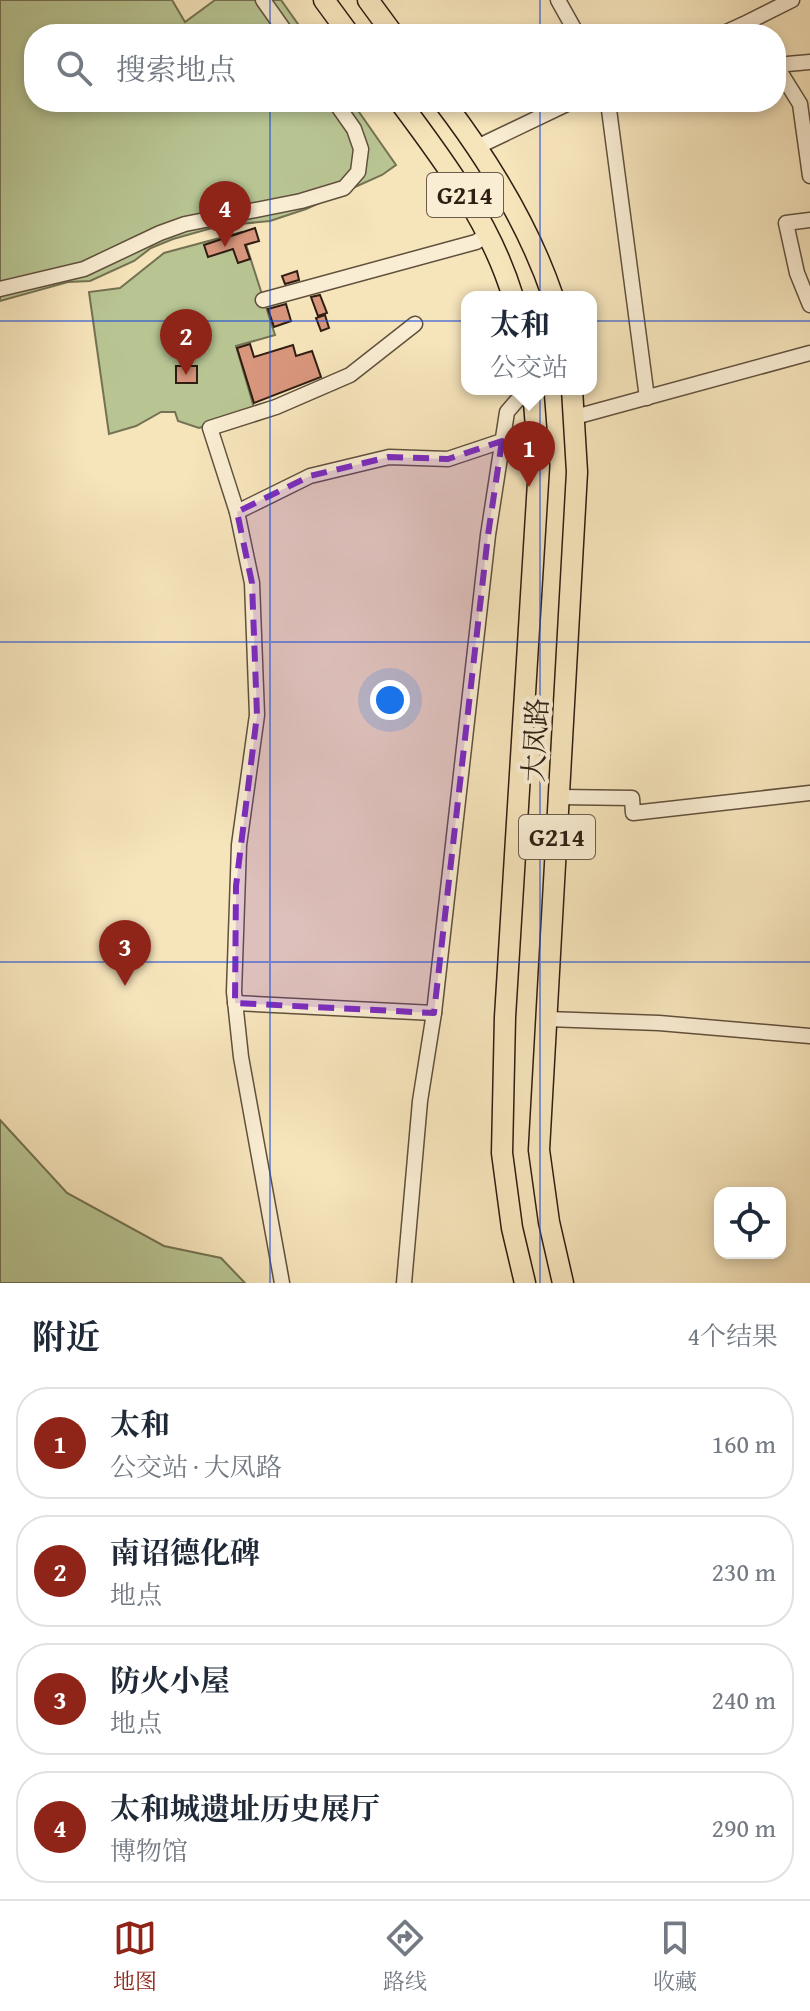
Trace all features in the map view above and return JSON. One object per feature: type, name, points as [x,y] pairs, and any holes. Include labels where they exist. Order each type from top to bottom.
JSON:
[{"type":"highway","points":[[324,0],[342,24]]},
{"type":"highway","points":[[368,0],[386,24]]},
{"type":"highway","name":"G214","points":[[407,112],[463,191],[504,267],[511,291]]},
{"type":"highway","name":"G214","points":[[451,112],[477,147],[539,255],[551,291]]},
{"type":"highway","name":"大凤路","points":[[525,1283],[512,1228],[502,1153],[505,1017],[539,466],[534,395]]},
{"type":"highway","name":"大凤路","points":[[563,1283],[549,1222],[539,1150],[577,472],[573,395]]},
{"type":"street","points":[[263,0],[280,24]]},
{"type":"street","points":[[558,0],[571,24]]},
{"type":"street","points":[[755,24],[792,0]]},
{"type":"street","points":[[786,65],[810,62]]},
{"type":"street","points":[[786,81],[800,104],[810,176]]},
{"type":"street","points":[[0,289],[75,272],[185,224],[301,201],[344,188],[358,172],[361,149],[354,129],[342,112]]},
{"type":"street","points":[[477,147],[550,112]]},
{"type":"street","points":[[609,112],[647,398]]},
{"type":"street","points":[[810,220],[786,223],[797,273],[810,305]]},
{"type":"street","points":[[263,300],[476,242],[487,235]]},
{"type":"street","points":[[282,1283],[231,994],[239,845],[257,715],[252,583],[237,512],[210,428],[276,407],[350,375],[415,324]]},
{"type":"street","points":[[575,417],[810,353]]},
{"type":"street","points":[[404,1283],[420,1101],[434,1013],[488,535],[507,412],[526,395]]},
{"type":"street","points":[[237,512],[310,476],[389,457],[448,459],[502,441]]},
{"type":"street","points":[[560,797],[632,798],[633,813],[810,793]]},
{"type":"street","points":[[231,994],[434,1013]]},
{"type":"street","points":[[547,1019],[659,1023],[810,1036]]},
{"type":"highlighted area","points":[[502,441],[488,535],[434,1013],[235,1003],[236,886],[257,715],[252,583],[237,512],[310,476],[389,457],[448,459]]},
{"type":"green space","points":[[0,0],[172,0],[185,22],[215,0],[281,0],[298,24],[24,24],[24,112],[359,112],[396,165],[382,175],[306,209],[270,221],[219,226],[173,239],[90,281],[68,282],[0,301]]},
{"type":"green space","points":[[242,232],[275,335],[236,346],[255,411],[199,428],[178,421],[175,412],[161,412],[136,426],[109,434],[89,292],[120,288],[164,253]]},
{"type":"green space","points":[[0,1120],[67,1193],[164,1246],[221,1258],[245,1283],[0,1283]]},
{"type":"building","points":[[255,228],[259,241],[245,245],[250,259],[238,263],[233,249],[208,257],[204,245]]},
{"type":"building","points":[[297,271],[299,280],[285,284],[282,276]]},
{"type":"building","points":[[320,295],[327,313],[318,316],[311,297]]},
{"type":"building","points":[[286,304],[291,321],[274,327],[268,309]]},
{"type":"building","points":[[325,315],[329,328],[321,331],[316,318]]},
{"type":"building","points":[[250,344],[254,357],[293,345],[296,356],[312,351],[321,377],[254,403],[237,348]]},
{"type":"building","points":[[176,366],[197,366],[197,383],[176,383]]},
{"type":"place","name":"太和城遗址历史展厅","points":[[225,247]]},
{"type":"place","name":"南诏德化碑","points":[[186,375]]},
{"type":"place","name":"太和","points":[[529,487]]},
{"type":"place","name":"防火小屋","points":[[125,986]]}]
